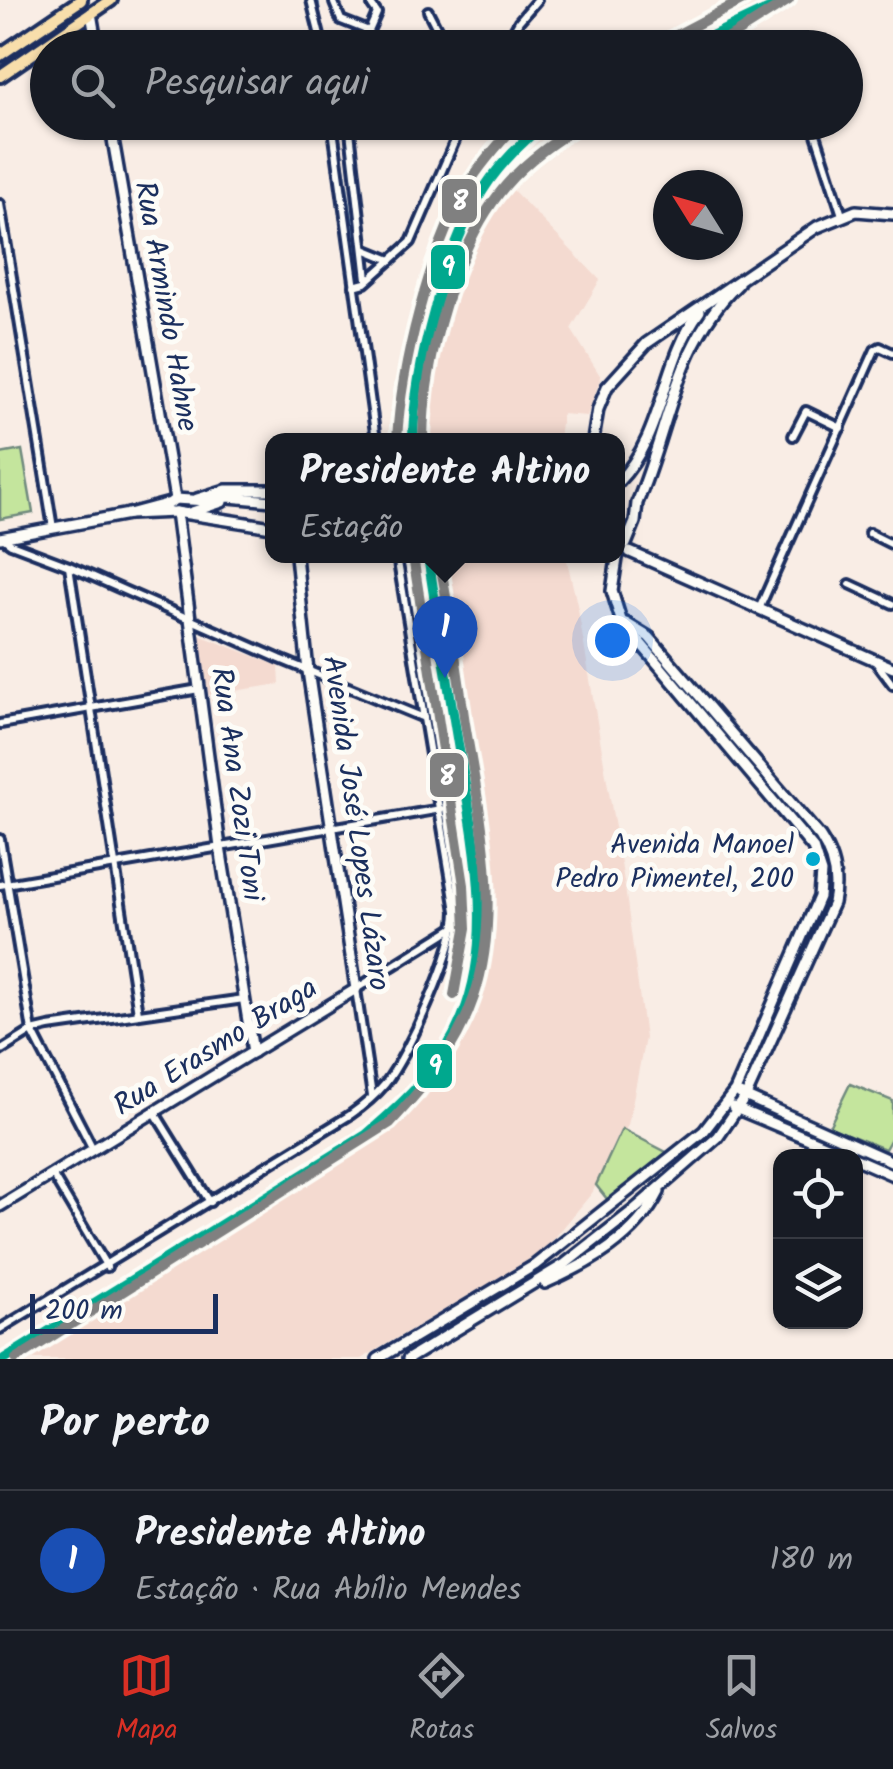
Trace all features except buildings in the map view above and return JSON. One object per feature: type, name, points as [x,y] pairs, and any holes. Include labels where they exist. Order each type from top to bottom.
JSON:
[{"type":"highway","points":[[37,30],[81,0]]},
{"type":"highway","points":[[68,30],[111,0]]},
{"type":"highway","points":[[0,55],[30,35]]},
{"type":"highway","points":[[0,76],[30,56]]},
{"type":"main road","points":[[92,14],[94,30]]},
{"type":"main road","name":"Rua Armindo Hahne","points":[[113,140],[175,499]]},
{"type":"main road","points":[[594,433],[598,409],[617,372],[647,343],[794,241],[842,215],[871,210],[893,214]]},
{"type":"main road","points":[[625,542],[635,522],[637,503],[693,342],[709,316],[755,269]]},
{"type":"main road","points":[[625,473],[647,443],[680,344],[705,304]]},
{"type":"main road","points":[[647,343],[662,340],[680,344]]},
{"type":"main road","points":[[181,516],[178,507],[200,496],[226,490],[265,490]]},
{"type":"main road","points":[[1,538],[129,514],[175,499],[235,499]]},
{"type":"main road","points":[[181,516],[235,499],[265,499]]},
{"type":"main road","points":[[129,514],[265,527]]},
{"type":"main road","name":"Rua Ana Zozi Toni","points":[[181,516],[199,689],[252,1052]]},
{"type":"main road","points":[[625,552],[893,668]]},
{"type":"main road","name":"Avenida José Lopes Lázaro","points":[[297,563],[308,670],[356,989]]},
{"type":"main road","points":[[568,1268],[705,1150],[738,1110],[835,895],[834,866],[820,837],[635,630],[623,622],[612,591],[618,563]]},
{"type":"main road","points":[[378,1359],[534,1265],[693,1142],[734,1091],[817,903],[821,888],[817,856],[810,844],[635,630]]},
{"type":"main road","points":[[821,888],[828,898],[835,895]]},
{"type":"main road","points":[[817,903],[828,905],[828,916]]},
{"type":"main road","name":"Rua Erasmo Braga","points":[[0,1206],[356,989]]},
{"type":"main road","points":[[734,1091],[893,1162]]},
{"type":"main road","points":[[726,1104],[830,1148],[838,1136]]},
{"type":"main road","points":[[863,1162],[893,1176]]},
{"type":"main road","points":[[408,1359],[628,1233],[644,1219],[661,1186]]},
{"type":"main road","points":[[620,1199],[634,1210]]},
{"type":"main road","points":[[628,1233],[634,1210]]},
{"type":"main road","points":[[568,1268],[567,1249],[578,1234]]},
{"type":"street","points":[[310,0],[318,30]]},
{"type":"street","points":[[516,30],[537,0]]},
{"type":"street","points":[[334,4],[342,20],[364,30]]},
{"type":"street","points":[[370,30],[377,13],[372,6]]},
{"type":"street","points":[[428,10],[437,30]]},
{"type":"street","points":[[334,140],[375,433]]},
{"type":"street","points":[[351,140],[368,280]]},
{"type":"street","points":[[354,286],[368,280],[411,242],[455,140]]},
{"type":"street","points":[[818,140],[842,215]]},
{"type":"street","points":[[0,204],[53,528]]},
{"type":"street","points":[[364,249],[392,260]]},
{"type":"street","points":[[759,609],[878,347],[893,354]]},
{"type":"street","points":[[793,436],[806,411],[841,428]]},
{"type":"street","points":[[24,534],[30,552]]},
{"type":"street","points":[[869,534],[893,544]]},
{"type":"street","points":[[1,538],[426,718]]},
{"type":"street","points":[[0,1329],[106,1267],[372,1098],[403,1053],[446,962],[455,927],[456,900],[398,563]]},
{"type":"street","points":[[69,566],[138,1013]]},
{"type":"street","points":[[850,584],[893,604]]},
{"type":"street","points":[[874,660],[893,685]]},
{"type":"street","points":[[0,724],[199,689]]},
{"type":"street","points":[[4,884],[441,809]]},
{"type":"street","points":[[0,839],[4,884],[32,1032],[93,1150]]},
{"type":"street","name":"Rua Erasmo Braga","points":[[356,989],[455,927]]},
{"type":"street","name":"Avenida José Lopes Lázaro","points":[[356,989],[372,1098]]},
{"type":"street","points":[[0,1051],[32,1032],[244,999]]},
{"type":"street","points":[[154,1113],[210,1202]]},
{"type":"street","points":[[52,1174],[106,1267]]},
{"type":"street","points":[[443,1339],[439,1334],[444,1320]]},
{"type":"shaded area","points":[[508,185],[600,280],[571,329],[601,377],[587,416],[562,414],[560,433],[427,433],[434,368],[465,255],[481,223]]},
{"type":"shaded area","points":[[443,563],[568,563],[625,887],[645,1038],[628,1125],[592,1193],[543,1252],[361,1359],[20,1359],[370,1145],[425,1099],[460,1049],[489,969],[493,881]]},
{"type":"shaded area","points":[[199,635],[279,666],[280,684],[208,695]]},
{"type":"green space","points":[[22,450],[33,513],[0,519],[0,454]]},
{"type":"green space","points":[[850,1084],[893,1101],[893,1135],[885,1149],[829,1127]]},
{"type":"green space","points":[[622,1129],[668,1153],[607,1199],[596,1185]]},
{"type":"waterway","points":[[318,0],[322,30]]},
{"type":"waterway","points":[[340,140],[360,272]]},
{"type":"waterway","points":[[643,639],[810,837]]},
{"type":"transit line","name":"8","points":[[686,30],[743,0]]},
{"type":"transit line","name":"9","points":[[724,30],[788,0]]},
{"type":"transit line","name":"8","points":[[742,30],[789,0]]},
{"type":"transit line","name":"8","points":[[398,433],[411,345],[440,245],[466,188],[503,140]]},
{"type":"transit line","name":"9","points":[[413,433],[426,345],[456,245],[490,180],[526,140]]},
{"type":"transit line","name":"8","points":[[423,433],[436,340],[471,239],[506,185],[558,140]]},
{"type":"transit line","name":"8","points":[[414,563],[464,885],[466,929],[454,995]]},
{"type":"transit line","name":"9","points":[[4,1359],[366,1135],[422,1082],[454,1036],[473,985],[480,915],[469,807],[429,563]]},
{"type":"transit line","name":"8","points":[[16,1359],[390,1123],[428,1080],[459,1032],[483,964],[488,895],[482,825],[440,563]]},
{"type":"place","name":"Presidente Altino","points":[[445,678]]},
{"type":"place","name":"Avenida Manoel Pedro Pimentel, 200","points":[[813,859]]}]
